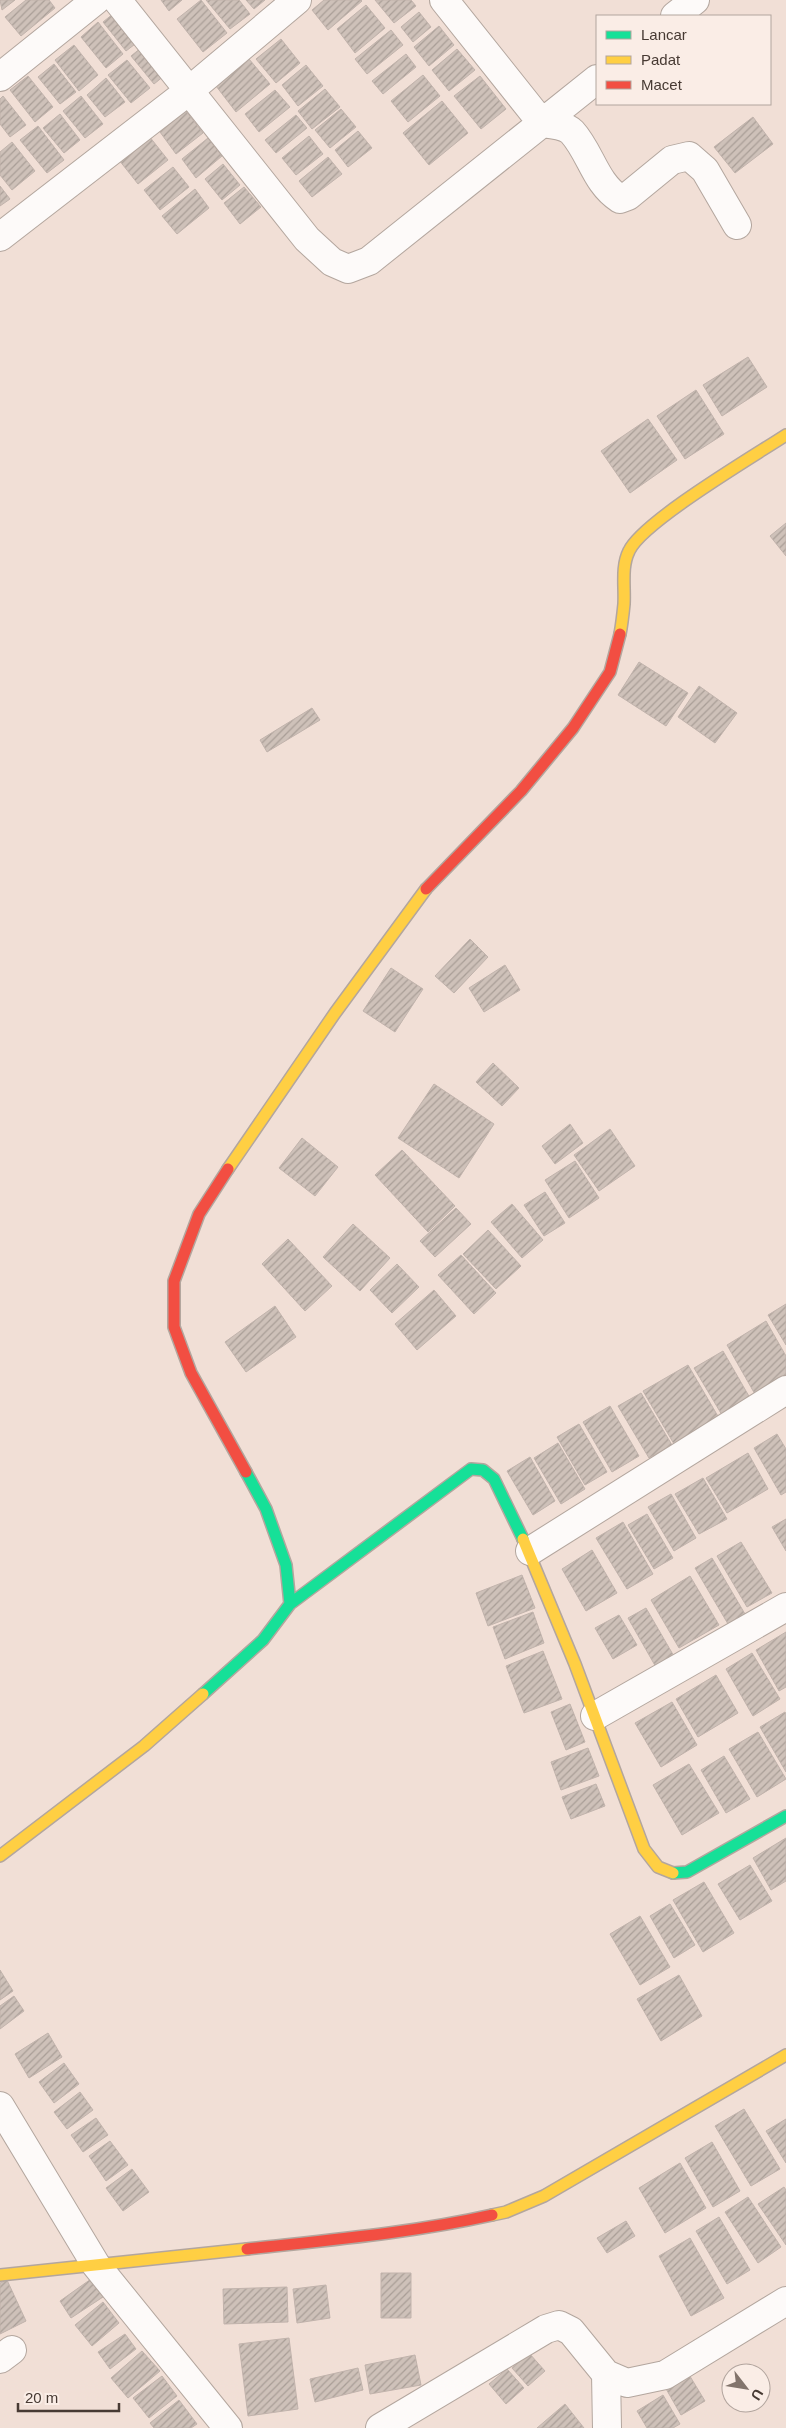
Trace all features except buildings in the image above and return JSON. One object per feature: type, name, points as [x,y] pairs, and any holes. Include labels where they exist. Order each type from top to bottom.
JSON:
[{"type":"street","points":[[0,77],[96,0]]},
{"type":"street","points":[[117,0],[308,240],[332,262],[348,270],[369,261],[596,80]]},
{"type":"street","points":[[0,237],[190,90],[297,0]]},
{"type":"street","points":[[444,0],[542,123],[554,124],[571,131],[608,191],[620,199],[628,196],[672,160],[689,156],[705,170],[737,225]]},
{"type":"street","points":[[676,15],[695,0]]},
{"type":"street","points":[[290,1604],[286,1565],[266,1509],[191,1373],[174,1327],[174,1281],[199,1214],[318,1036],[432,881],[521,791],[573,728],[610,672],[620,638],[624,603],[624,566],[629,550],[639,536],[686,501],[786,435]]},
{"type":"street","points":[[530,1551],[786,1390]]},
{"type":"street","points":[[0,1856],[144,1746],[263,1640],[290,1604],[471,1469],[481,1468],[491,1474],[530,1551],[595,1716],[644,1849],[658,1867],[674,1873],[687,1872],[786,1816]]},
{"type":"street","points":[[595,1716],[786,1608]]},
{"type":"street","points":[[0,2275],[349,2238],[461,2222],[506,2212],[544,2196],[786,2054]]},
{"type":"street","points":[[0,2106],[96,2265],[228,2428]]},
{"type":"street","points":[[380,2428],[546,2329],[559,2325],[571,2331],[606,2374],[627,2383],[665,2375],[786,2301]]},
{"type":"street","points":[[606,2374],[607,2428]]},
{"type":"traffic: fast","points":[[290,1604],[471,1469],[483,1470],[494,1479],[523,1539]]},
{"type":"traffic: fast","points":[[203,1694],[263,1640],[290,1604],[286,1565],[266,1509],[246,1472]]},
{"type":"traffic: fast","points":[[673,1873],[687,1872],[786,1816]]},
{"type":"traffic: slow","points":[[620,634],[624,604],[625,564],[629,551],[638,539],[676,507],[700,490],[786,435]]},
{"type":"traffic: slow","points":[[228,1169],[335,1013],[426,889]]},
{"type":"traffic: slow","points":[[523,1539],[575,1664],[644,1849],[658,1867],[673,1873]]},
{"type":"traffic: slow","points":[[0,1856],[144,1746],[203,1694]]},
{"type":"traffic: slow","points":[[492,2215],[506,2212],[544,2196],[786,2055]]},
{"type":"traffic: slow","points":[[0,2275],[247,2249]]},
{"type":"traffic: jam","points":[[426,889],[521,791],[573,728],[610,672],[620,634]]},
{"type":"traffic: jam","points":[[228,1169],[199,1214],[174,1281],[174,1327],[191,1373],[246,1472]]},
{"type":"traffic: jam","points":[[247,2249],[401,2231],[492,2215]]}]
